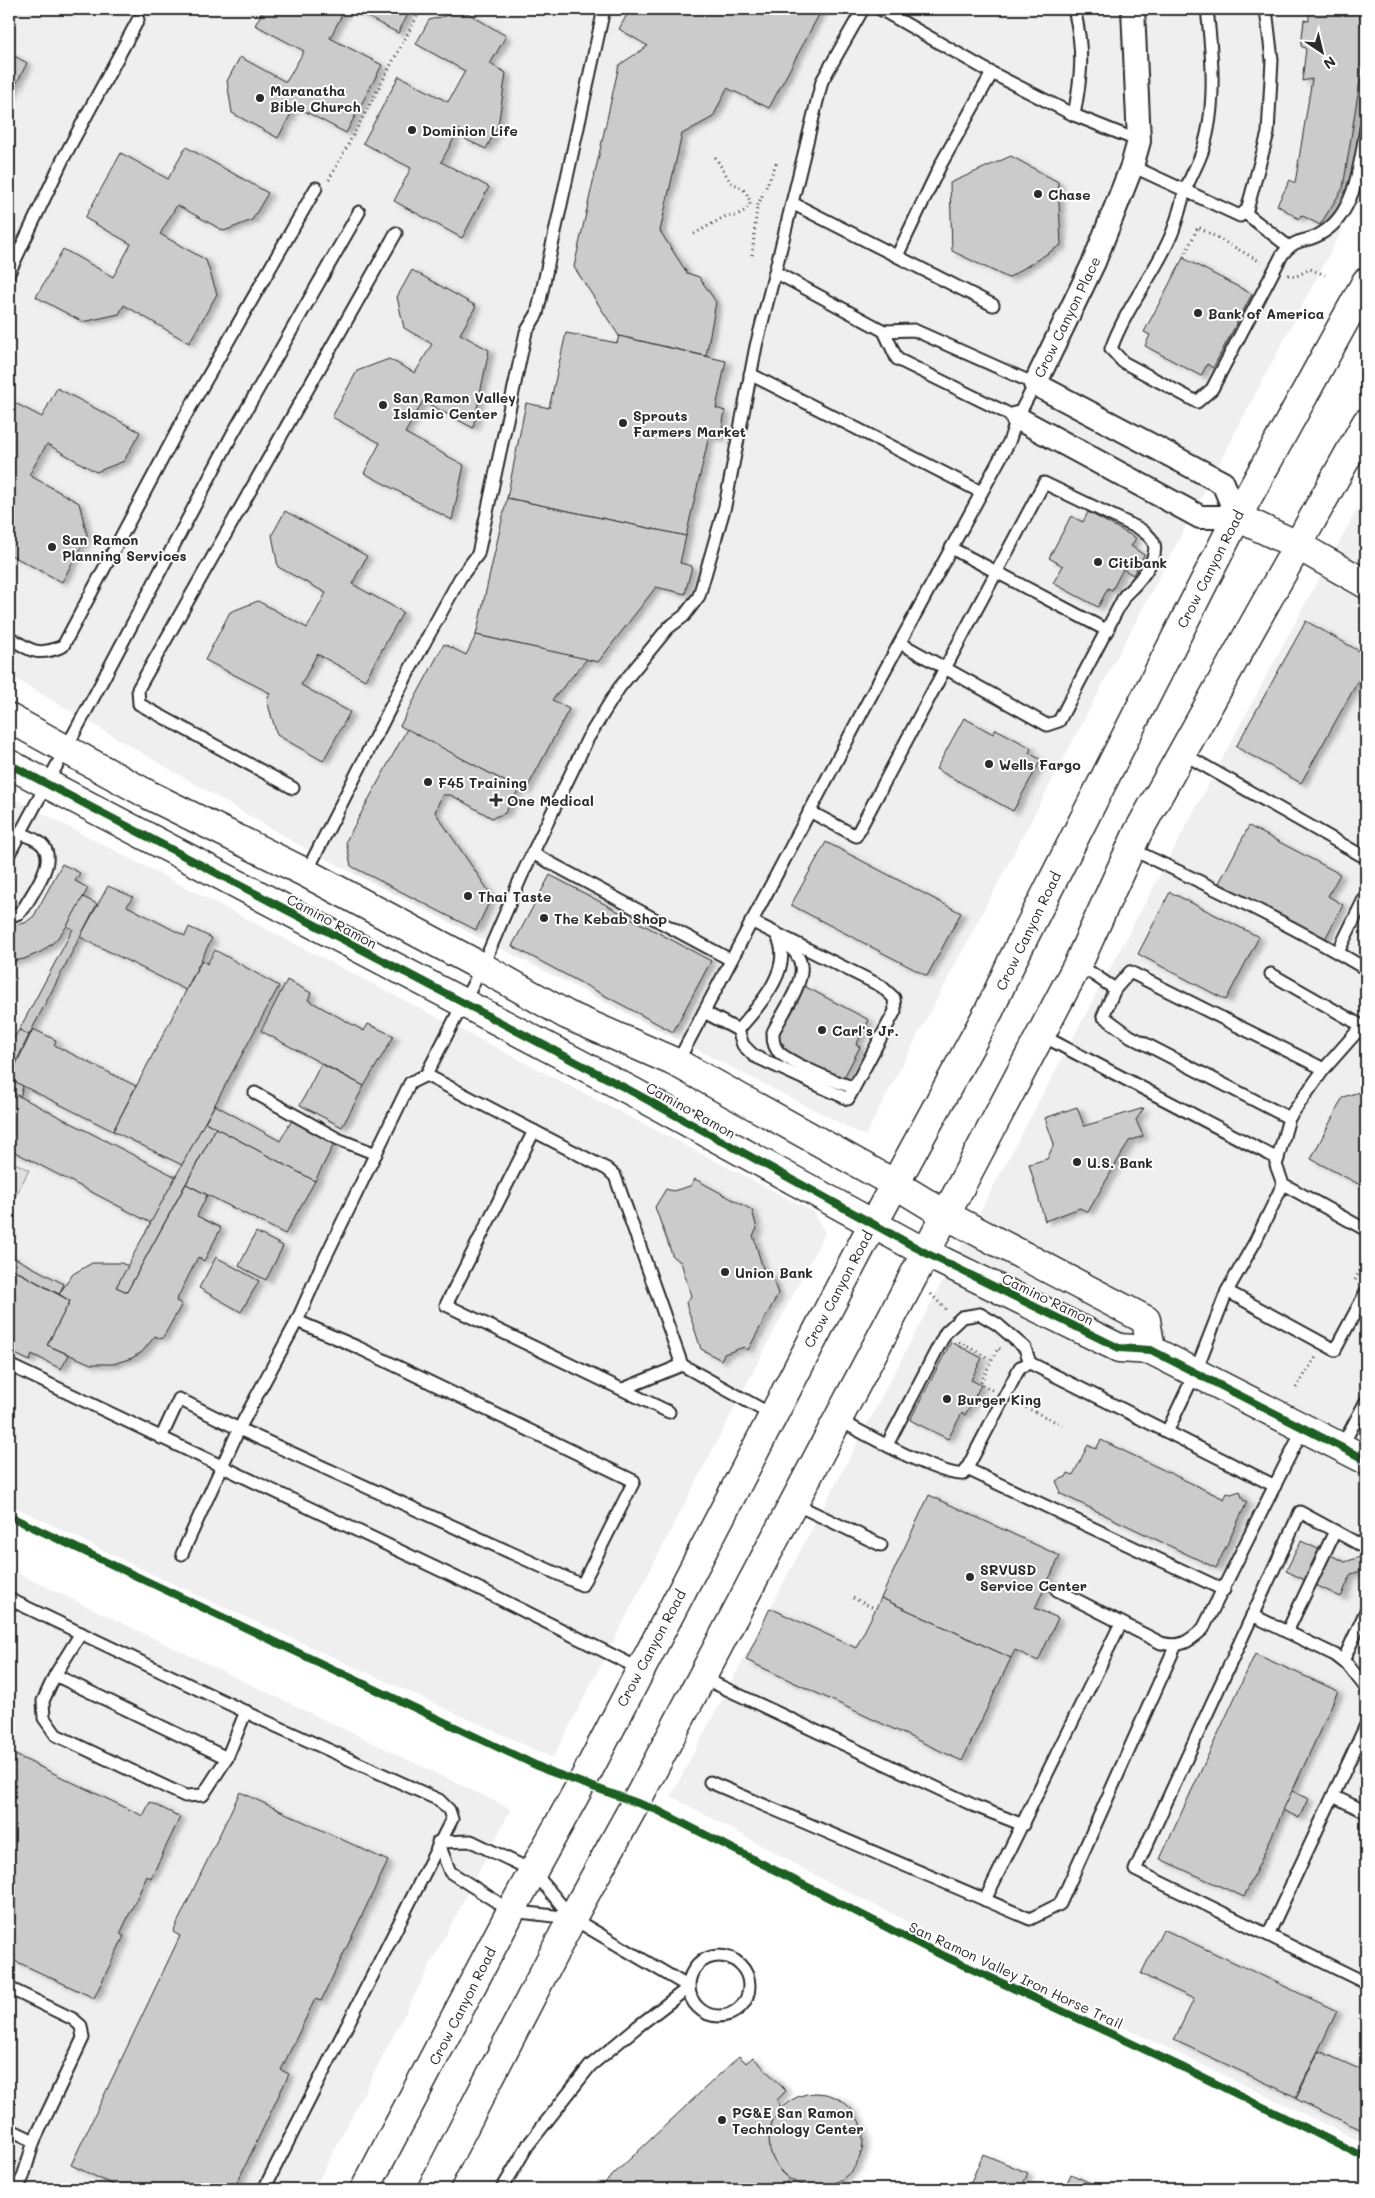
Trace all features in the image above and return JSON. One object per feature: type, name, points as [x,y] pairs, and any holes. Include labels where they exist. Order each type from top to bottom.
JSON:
[{"type":"main road","name":"Crow Canyon Road","points":[[365,2189],[511,1911],[585,1777],[873,1223],[990,1008],[1237,517],[1366,282]]},
{"type":"main road","points":[[432,2189],[572,1918],[635,1804],[700,1677],[1041,1035],[1078,964],[1131,848],[1366,423]]},
{"type":"main road","points":[[1237,517],[1297,546],[1366,584]]},
{"type":"main road","name":"Camino Ramon","points":[[9,718],[149,795],[306,873],[482,967],[567,1015],[677,1063],[895,1184],[946,1215],[1146,1320],[1151,1350]]},
{"type":"main road","name":"Camino Ramon","points":[[9,764],[462,1004],[633,1092],[926,1253],[1119,1348],[1151,1350],[1366,1460]]},
{"type":"street","name":"Crow Canyon Place","points":[[1134,9],[1139,141],[1132,166],[1094,262],[1035,384],[1222,482],[1237,517]]},
{"type":"street","points":[[1017,418],[1200,517],[1237,517]]},
{"type":"lane","points":[[306,873],[409,671],[460,578],[478,554],[526,332],[537,314],[604,9]]},
{"type":"lane","points":[[182,1554],[239,1429],[297,1321],[410,1083],[426,1075],[482,967],[532,853],[588,738],[619,688],[668,628],[684,616],[699,596],[725,506],[750,374],[822,81],[863,9]]},
{"type":"lane","points":[[880,9],[992,74],[1074,115],[1139,141]]},
{"type":"lane","points":[[1074,9],[1082,56],[1082,76],[1074,115]]},
{"type":"lane","points":[[1207,9],[1212,51],[1210,106],[1204,148],[1186,190],[1170,237],[1144,287],[1119,327],[1111,349],[1123,362],[1197,402],[1212,389],[1282,255],[1288,247],[1300,239],[1324,232],[1338,219],[1346,205],[1357,176],[1366,128]]},
{"type":"lane","points":[[1132,166],[1240,216],[1247,210],[1268,133],[1272,60],[1266,9]]},
{"type":"lane","points":[[9,273],[64,159],[138,20]]},
{"type":"lane","points":[[897,256],[941,164],[992,74]]},
{"type":"lane","points":[[9,637],[31,651],[48,653],[63,646],[184,420],[322,186]]},
{"type":"lane","points":[[792,204],[993,305]]},
{"type":"lane","points":[[9,854],[232,435],[358,212]]},
{"type":"lane","points":[[1244,212],[1288,247]]},
{"type":"lane","points":[[293,788],[139,704],[138,689],[396,233]]},
{"type":"lane","points":[[677,1063],[809,812],[1008,442],[1017,418],[1035,384],[914,330],[884,331],[775,272]]},
{"type":"lane","points":[[884,331],[898,359],[1017,418]]},
{"type":"lane","points":[[750,374],[981,492]]},
{"type":"lane","points":[[809,812],[856,836],[945,668],[996,572],[1044,483],[1140,529],[1150,538],[1154,545],[1154,557],[1138,584],[1125,595],[1108,631],[1059,721],[1047,725],[945,668],[900,643]]},
{"type":"lane","points":[[951,548],[1108,631]]},
{"type":"lane","points":[[1182,753],[1366,858]]},
{"type":"lane","points":[[9,917],[19,914],[24,908],[48,864],[48,854],[40,842],[21,833]]},
{"type":"lane","points":[[1131,848],[1338,952],[1366,969]]},
{"type":"lane","points":[[532,853],[731,960]]},
{"type":"lane","points":[[1338,952],[1366,895]]},
{"type":"lane","points":[[704,1012],[738,1030],[743,1045],[754,1056],[848,1099],[895,1011],[894,998],[881,986],[751,921]]},
{"type":"lane","points":[[738,1030],[758,1007],[781,968],[780,942],[775,933]]},
{"type":"lane","points":[[775,933],[792,949],[802,967],[801,978],[773,1032],[775,1046],[781,1054],[839,1084],[854,1087]]},
{"type":"lane","points":[[1078,964],[1116,989]]},
{"type":"lane","points":[[1289,1118],[1130,1036],[1103,1016],[1116,989],[1130,972],[1324,1069]]},
{"type":"lane","points":[[1270,974],[1364,1026],[1324,1069],[1289,1118],[1276,1165],[1283,1184],[1366,1230]]},
{"type":"lane","points":[[1041,1035],[1278,1159]]},
{"type":"lane","points":[[426,1075],[607,1169],[615,1176],[682,1365],[772,1415]]},
{"type":"lane","points":[[255,1093],[338,1139],[376,1154]]},
{"type":"lane","points":[[534,1131],[446,1305],[669,1412]]},
{"type":"lane","points":[[1167,1432],[1195,1373],[1227,1291],[1256,1242],[1283,1184]]},
{"type":"lane","points":[[1227,1291],[1335,1350],[1366,1292]]},
{"type":"lane","points":[[887,1445],[946,1332],[962,1317],[980,1314],[997,1324],[1024,1348],[1030,1363],[1275,1486]]},
{"type":"lane","points":[[161,1438],[180,1399],[239,1429],[582,1585],[634,1481],[366,1352],[297,1321]]},
{"type":"lane","points":[[837,1419],[887,1445],[956,1475],[964,1474],[1020,1367],[1030,1363]]},
{"type":"lane","points":[[622,1389],[682,1365]]},
{"type":"lane","points":[[9,1366],[482,1590],[640,1669]]},
{"type":"lane","points":[[1341,1448],[1366,1401]]},
{"type":"lane","points":[[1057,1590],[1161,1643],[1175,1647],[1190,1641],[1203,1629],[1224,1590],[1303,1429]]},
{"type":"lane","points":[[967,1469],[1224,1590]]},
{"type":"lane","points":[[793,1503],[882,1545]]},
{"type":"lane","points":[[1366,1548],[1300,1512],[1135,1870],[1366,1983]]},
{"type":"lane","points":[[1287,1632],[1335,1531]]},
{"type":"lane","points":[[9,1598],[246,1712],[439,1800],[449,1810],[452,1819],[438,1842],[264,2189]]},
{"type":"lane","points":[[1343,1662],[1366,1611]]},
{"type":"lane","points":[[1252,1615],[1335,1655],[1366,1688]]},
{"type":"lane","points":[[985,1900],[1121,1623]]},
{"type":"lane","points":[[81,1633],[55,1675],[43,1701],[44,1718],[56,1735],[185,1796],[203,1795],[227,1758],[246,1712]]},
{"type":"lane","points":[[710,1782],[1030,1919],[1060,1904],[1175,1647]]},
{"type":"lane","points":[[55,1675],[227,1758]]},
{"type":"lane","points":[[700,1677],[975,1806],[1023,1825]]},
{"type":"lane","points":[[1268,1935],[1366,1725]]},
{"type":"lane","points":[[1334,1796],[1366,1812]]},
{"type":"lane","points":[[438,1842],[471,1841],[533,1872],[572,1918],[689,1987],[691,1997],[696,2006],[703,2012],[718,2016],[732,2014],[741,2008],[750,1990],[746,1972],[732,1959],[722,1956],[712,1957],[703,1961],[695,1968],[690,1977],[689,1987],[590,2066],[528,2145],[502,2189]]},
{"type":"lane","points":[[438,1842],[450,1872],[511,1911],[572,1918]]},
{"type":"lane","points":[[9,1988],[73,2019],[81,2026],[83,2038],[34,2141],[23,2177],[16,2189]]},
{"type":"lane","points":[[9,2129],[34,2141]]},
{"type":"path","points":[[322,186],[421,9]]},
{"type":"path","points":[[714,155],[731,183],[737,184],[744,190],[749,197],[750,205]]},
{"type":"path","points":[[752,255],[757,207],[778,160]]},
{"type":"path","points":[[750,205],[757,207]]},
{"type":"path","points":[[694,234],[726,216],[740,214],[750,205]]},
{"type":"path","points":[[1184,257],[1198,228],[1262,262]]},
{"type":"path","points":[[1288,275],[1295,277],[1310,270],[1325,275]]},
{"type":"path","points":[[1004,1397],[1062,1425]]},
{"type":"path","points":[[853,1598],[876,1609]]},
{"type":"shaded area","points":[[9,9],[1366,9],[1366,184],[865,1136],[299,845],[9,675]]},
{"type":"shaded area","points":[[1366,494],[1366,2144],[828,1882],[671,1796],[938,1290],[1305,604]]},
{"type":"shaded area","points":[[9,796],[814,1212],[825,1233],[553,1758],[152,1574],[9,1504]]},
{"type":"shaded area","points":[[9,1160],[29,1170],[9,1209]]},
{"type":"shaded area","points":[[9,1569],[511,1809],[314,2189],[9,2189]]},
{"type":"building","points":[[264,9],[345,9],[330,38],[382,65],[346,133],[295,106],[278,138],[232,113],[227,81],[240,57],[286,82],[304,51],[255,25]]},
{"type":"building","points":[[352,9],[411,9],[398,33]]},
{"type":"building","points":[[630,9],[822,9],[769,108],[727,88],[713,117],[682,134],[660,231],[687,273],[699,277],[716,302],[706,356],[619,336],[574,267],[619,65],[648,46],[619,29]]},
{"type":"building","points":[[1309,10],[1359,13],[1365,49],[1343,188],[1320,225],[1301,215],[1299,219],[1277,205],[1290,180],[1295,183],[1312,79],[1302,81],[1306,49],[1301,46],[1304,20],[1309,21]]},
{"type":"building","points":[[464,11],[506,36],[490,64],[506,73],[498,126],[486,149],[465,139],[459,129],[441,162],[489,187],[462,238],[394,201],[411,168],[363,143],[399,76],[448,102],[465,71],[416,44],[429,20]]},
{"type":"building","points":[[9,53],[27,63],[9,98]]},
{"type":"building","points":[[186,147],[268,193],[252,220],[224,231],[177,205],[160,234],[206,260],[217,294],[189,343],[124,305],[119,314],[83,322],[36,297],[63,249],[113,277],[131,244],[85,218],[121,153],[168,179]]},
{"type":"building","points":[[1011,156],[1058,182],[1061,245],[1008,278],[952,251],[950,183]]},
{"type":"building","name":"Bank of America","points":[[1183,258],[1252,294],[1213,368],[1207,364],[1201,376],[1145,346],[1150,335],[1144,332]]},
{"type":"building","points":[[412,270],[476,306],[460,334],[489,350],[473,428],[423,401],[405,433],[464,465],[452,520],[364,473],[380,443],[332,417],[357,371],[389,359],[415,373],[432,344],[404,328],[397,297]]},
{"type":"building","name":"Sprouts Farmers Market","points":[[566,333],[617,343],[619,336],[726,361],[716,408],[725,411],[720,439],[709,436],[686,536],[507,498],[526,403],[549,408]]},
{"type":"building","points":[[57,388],[140,432],[124,461],[96,472],[47,444],[29,475],[79,503],[87,535],[62,582],[9,554],[9,400],[42,417]]},
{"type":"building","points":[[507,498],[686,536],[680,563],[692,566],[685,594],[656,587],[598,662],[476,635]]},
{"type":"building","points":[[285,511],[367,556],[352,584],[403,612],[365,680],[317,654],[301,685],[350,712],[323,761],[277,735],[267,701],[270,693],[205,660],[230,612],[258,601],[307,628],[326,593],[278,567],[272,535]]},
{"type":"building","name":"Citibank","points":[[1088,512],[1136,538],[1131,546],[1144,555],[1133,575],[1123,569],[1112,590],[1108,588],[1098,607],[1053,583],[1063,566],[1049,558],[1071,516],[1083,522]]},
{"type":"building","points":[[1306,621],[1366,655],[1366,667],[1301,783],[1236,747]]},
{"type":"building","points":[[476,635],[587,659],[552,700],[569,709],[525,792],[400,726],[444,644],[466,655]]},
{"type":"building","name":"Wells Fargo","points":[[964,718],[993,734],[996,729],[1031,748],[1029,753],[1041,760],[1013,811],[936,769]]},
{"type":"building","points":[[407,729],[519,789],[505,813],[492,818],[451,795],[442,795],[435,812],[492,896],[476,930],[351,866],[346,841]]},
{"type":"building","points":[[1249,826],[1340,874],[1328,896],[1343,905],[1325,939],[1219,883]]},
{"type":"building","points":[[826,842],[961,913],[927,976],[791,905]]},
{"type":"building","points":[[62,864],[80,873],[75,881],[88,888],[77,909],[55,941],[41,952],[24,959],[9,962],[9,926],[25,923],[34,916]]},
{"type":"building","points":[[550,875],[711,961],[673,1032],[512,946]]},
{"type":"building","points":[[108,886],[133,897],[127,906],[185,936],[189,927],[212,938],[186,990],[80,937]]},
{"type":"building","points":[[1170,892],[1259,937],[1226,1000],[1138,954]]},
{"type":"building","points":[[83,897],[97,904],[29,1035],[19,1030],[73,929],[67,926]]},
{"type":"building","points":[[215,950],[279,986],[182,1165],[113,1131],[202,960],[207,964]]},
{"type":"building","points":[[287,980],[311,993],[308,1000],[364,1031],[368,1024],[394,1036],[364,1086],[261,1031]]},
{"type":"building","name":"Carl's Jr.","points":[[804,986],[869,1020],[856,1045],[860,1047],[841,1083],[781,1051],[784,1044],[776,1040]]},
{"type":"building","points":[[33,1029],[56,1040],[54,1045],[136,1086],[113,1131],[9,1079]]},
{"type":"building","points":[[19,1030],[29,1035],[9,1077],[9,1037],[14,1038]]},
{"type":"building","points":[[321,1064],[364,1086],[342,1127],[300,1105]]},
{"type":"building","points":[[9,1079],[23,1086],[20,1097],[9,1091]]},
{"type":"building","points":[[1366,1090],[1366,1188],[1311,1159],[1343,1097]]},
{"type":"building","points":[[9,1091],[176,1177],[151,1223],[9,1149]]},
{"type":"building","points":[[215,1105],[280,1141],[292,1120],[335,1142],[315,1181],[205,1122]]},
{"type":"building","name":"U.S. Bank","points":[[1077,1107],[1084,1126],[1144,1108],[1136,1120],[1143,1136],[1129,1141],[1088,1212],[1080,1208],[1045,1221],[1029,1164],[1047,1159],[1054,1144],[1045,1118]]},
{"type":"building","points":[[205,1122],[216,1128],[127,1292],[116,1287]]},
{"type":"building","points":[[216,1128],[315,1181],[285,1234],[186,1184]]},
{"type":"building","name":"Union Bank","points":[[695,1179],[752,1210],[757,1229],[753,1235],[763,1269],[771,1274],[778,1294],[748,1350],[744,1347],[724,1354],[721,1360],[701,1349],[686,1303],[691,1296],[681,1262],[673,1257],[655,1207],[666,1189],[673,1191],[690,1186]]},
{"type":"building","points":[[186,1184],[207,1195],[197,1216],[221,1228],[204,1261],[198,1257],[176,1301],[182,1304],[162,1339],[155,1336],[142,1352],[132,1358],[113,1364],[91,1364],[47,1345],[70,1301],[59,1294],[73,1274],[92,1263],[121,1263],[128,1266],[116,1287],[127,1292]]},
{"type":"building","points":[[256,1232],[283,1246],[266,1280],[239,1266]]},
{"type":"building","points":[[9,1255],[64,1284],[59,1294],[9,1267]]},
{"type":"building","points":[[216,1257],[259,1281],[241,1312],[199,1288]]},
{"type":"building","points":[[9,1267],[70,1301],[47,1345],[69,1355],[61,1369],[32,1354],[30,1361],[9,1351]]},
{"type":"building","name":"Burger King","points":[[951,1342],[982,1358],[971,1380],[981,1385],[965,1415],[962,1413],[948,1439],[910,1420]]},
{"type":"building","points":[[1101,1440],[1224,1499],[1227,1493],[1231,1494],[1240,1491],[1243,1500],[1247,1502],[1216,1568],[1059,1493],[1060,1490],[1056,1481],[1066,1477],[1068,1473],[1073,1475],[1088,1445],[1096,1449]]},
{"type":"building","name":"SRVUSD Service Center","points":[[929,1495],[1060,1556],[1035,1608],[1058,1618],[1038,1661],[1015,1650],[1011,1658],[881,1598]]},
{"type":"building","points":[[1301,1541],[1345,1562],[1360,1557],[1364,1570],[1351,1574],[1341,1597],[1286,1571]]},
{"type":"building","points":[[881,1598],[1011,1658],[962,1761],[746,1660],[770,1608],[856,1648]]},
{"type":"building","points":[[1255,1654],[1338,1691],[1244,1897],[1160,1859]]},
{"type":"building","points":[[9,1752],[143,1816],[150,1802],[180,1817],[151,1878],[147,1876],[120,1934],[124,1936],[94,1998],[9,1958]]},
{"type":"building","points":[[1292,1791],[1308,1799],[1299,1818],[1283,1810]]},
{"type":"building","points":[[240,1792],[388,1861],[321,2001],[315,1999],[281,2070],[289,2074],[234,2189],[122,2189],[71,2165],[180,1936],[173,1932]]},
{"type":"building","points":[[1163,1929],[1337,2011],[1296,2097],[1174,2040],[1194,1999],[1141,1974]]},
{"type":"building","points":[[1319,2051],[1366,2072],[1366,2132],[1296,2099]]},
{"type":"building","name":"PG&E San Ramon Technology Center","points":[[739,2056],[746,2063],[753,2057],[786,2091],[777,2100],[781,2108],[769,2134],[772,2156],[781,2172],[789,2179],[779,2189],[598,2189]]},
{"type":"building","points":[[816,2093],[834,2096],[849,2107],[860,2122],[863,2140],[860,2158],[849,2173],[834,2184],[816,2187],[798,2184],[783,2173],[772,2158],[769,2140],[772,2122],[783,2107],[798,2096]]},
{"type":"building","points":[[983,2154],[1028,2173],[1021,2189],[968,2189]]},
{"type":"building","points":[[1071,2174],[1103,2189],[1064,2189]]},
{"type":"cycle path","points":[[9,764],[633,1092],[926,1253],[1119,1348],[1151,1350],[1366,1460]]},
{"type":"cycle path","name":"San Ramon Valley Iron Horse Trail","points":[[9,1516],[546,1770],[657,1810],[927,1948],[1180,2066],[1366,2158]]},
{"type":"place","name":"Maranatha Bible Church","points":[[260,98]]},
{"type":"place","name":"Dominion Life","points":[[412,130]]},
{"type":"place","name":"Chase","points":[[1038,194]]},
{"type":"place","name":"Bank of America","points":[[1198,313]]},
{"type":"place","name":"San Ramon Valley Islamic Center","points":[[383,405]]},
{"type":"place","name":"Sprouts Farmers Market","points":[[623,423]]},
{"type":"place","name":"San Ramon Planning Services","points":[[52,547]]},
{"type":"place","name":"Citibank","points":[[1098,562]]},
{"type":"place","name":"Wells Fargo","points":[[989,764]]},
{"type":"place","name":"F45 Training","points":[[428,782]]},
{"type":"place","name":"One Medical","points":[[496,800]]},
{"type":"place","name":"Thai Taste","points":[[468,896]]},
{"type":"place","name":"The Kebab Shop","points":[[544,918]]},
{"type":"place","name":"Carl's Jr.","points":[[822,1030]]},
{"type":"place","name":"U.S. Bank","points":[[1077,1162]]},
{"type":"place","name":"Union Bank","points":[[725,1272]]},
{"type":"place","name":"Burger King","points":[[947,1399]]},
{"type":"place","name":"SRVUSD Service Center","points":[[970,1577]]},
{"type":"place","name":"PG&E San Ramon Technology Center","points":[[722,2120]]}]
